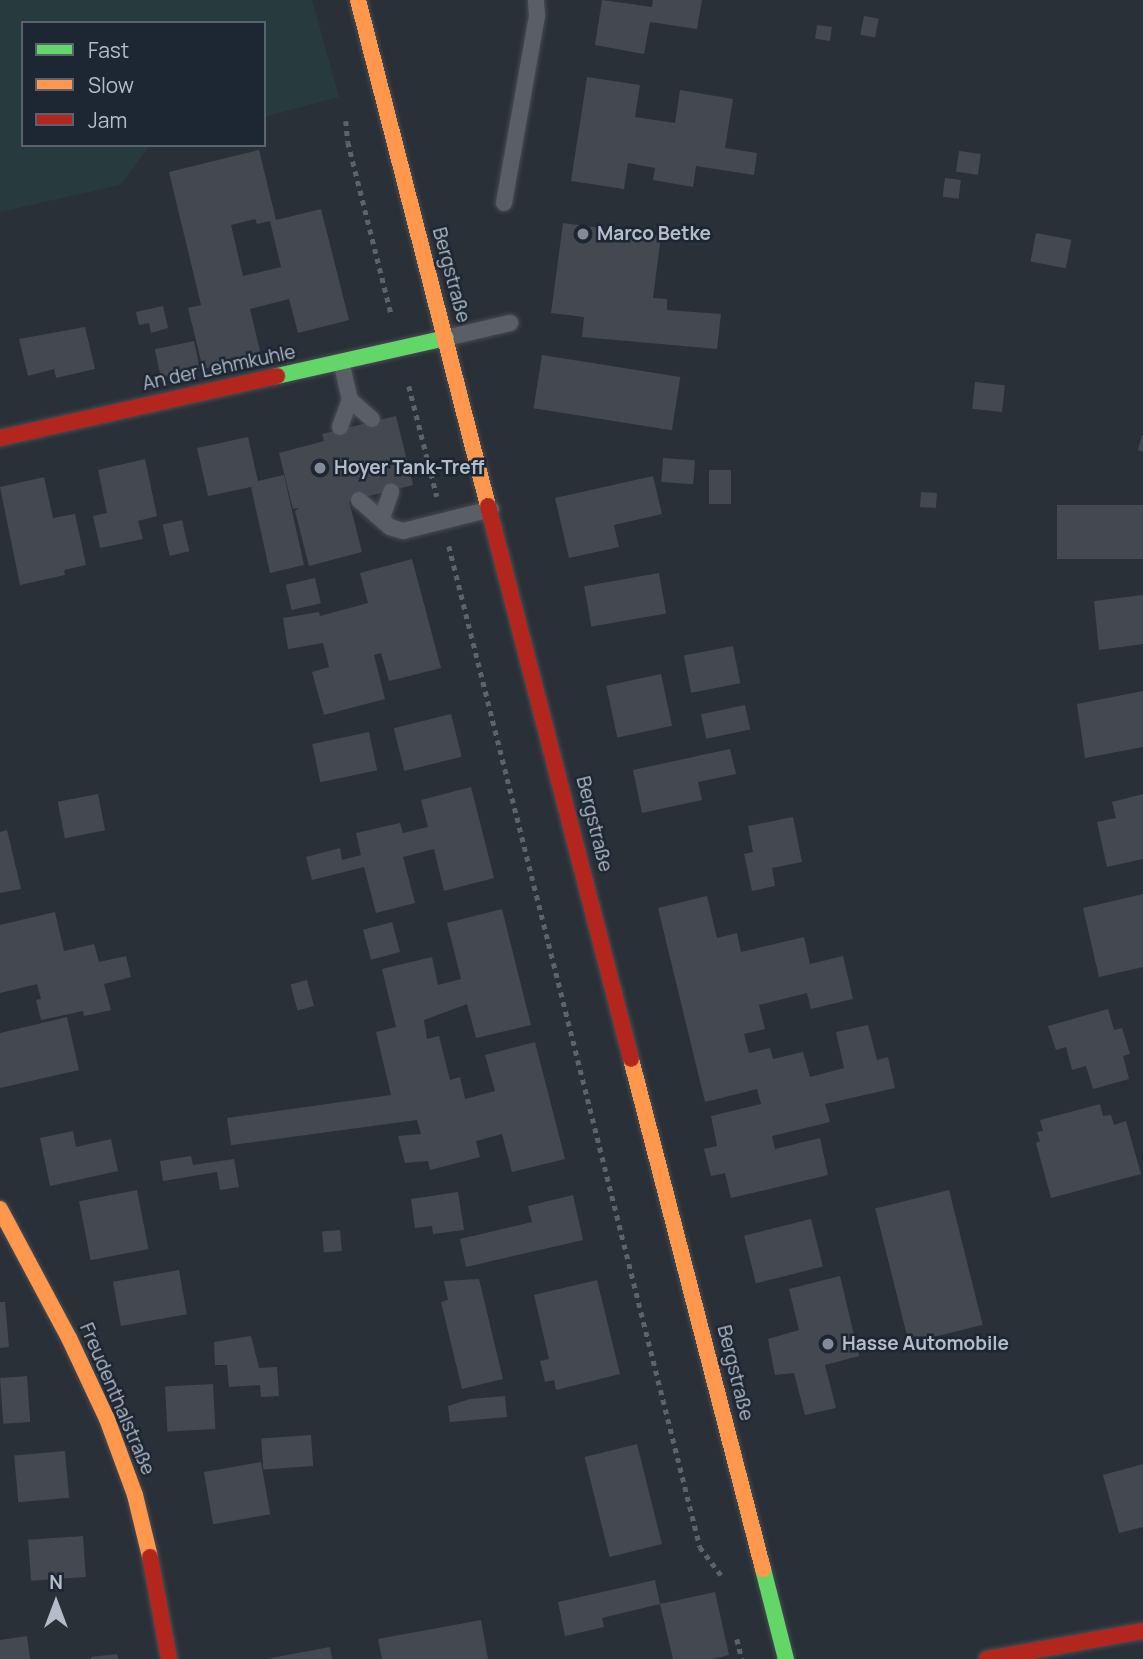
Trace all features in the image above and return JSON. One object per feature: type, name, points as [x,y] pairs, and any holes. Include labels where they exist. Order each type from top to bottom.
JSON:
[{"type":"main road","name":"Bergstraße","points":[[358,0],[786,1659]]},
{"type":"main road","name":"An der Lehmkuhle","points":[[0,438],[446,338]]},
{"type":"main road","name":"Freudenthalstraße","points":[[0,1209],[69,1338],[107,1419],[135,1495],[158,1588],[169,1659]]},
{"type":"main road","points":[[987,1659],[1143,1631]]},
{"type":"lane","points":[[503,203],[537,16],[536,0]]},
{"type":"lane","points":[[446,338],[510,323]]},
{"type":"lane","points":[[340,426],[350,400],[341,362]]},
{"type":"lane","points":[[350,400],[372,419]]},
{"type":"lane","points":[[382,518],[391,492]]},
{"type":"lane","points":[[359,500],[390,527],[403,530],[491,509]]},
{"type":"path","points":[[346,117],[348,142],[700,1547],[723,1577],[726,1589]]},
{"type":"path","points":[[736,1634],[742,1659]]},
{"type":"green space","points":[[0,0],[312,0],[339,97],[266,116],[266,21],[21,21],[21,147],[151,147],[120,185],[0,212]]},
{"type":"building","points":[[602,0],[652,7],[653,0],[702,0],[697,29],[650,22],[644,54],[595,45]]},
{"type":"building","points":[[864,16],[879,19],[875,38],[860,35]]},
{"type":"building","points":[[817,25],[832,27],[830,41],[815,39]]},
{"type":"building","points":[[587,77],[640,85],[635,117],[675,123],[680,90],[733,99],[725,148],[757,153],[754,175],[696,166],[693,187],[653,180],[655,168],[628,163],[624,189],[571,181]]},
{"type":"building","points":[[259,150],[276,220],[321,209],[349,320],[298,333],[289,299],[250,309],[261,355],[203,369],[188,308],[201,305],[169,172]],"holes":[[[255,219],[257,224],[270,221],[281,267],[243,276],[231,225]]]},
{"type":"building","points":[[959,151],[981,154],[978,175],[956,172]]},
{"type":"building","points":[[945,178],[961,180],[959,199],[943,197]]},
{"type":"building","points":[[563,223],[661,236],[653,298],[667,299],[667,310],[721,314],[717,349],[582,337],[584,317],[551,313]]},
{"type":"building","points":[[1036,233],[1071,240],[1066,268],[1030,261]]},
{"type":"building","points":[[163,306],[168,328],[151,333],[149,323],[139,325],[136,312]]},
{"type":"building","points":[[85,327],[95,369],[56,378],[54,369],[28,376],[19,339]]},
{"type":"building","points":[[194,341],[200,369],[161,378],[155,349]]},
{"type":"building","points":[[542,355],[680,377],[672,430],[534,408]]},
{"type":"building","points":[[975,382],[1005,385],[1002,412],[972,409]]},
{"type":"building","points":[[396,416],[413,485],[349,501],[362,552],[309,566],[295,511],[299,508],[293,509],[279,453],[324,441],[322,434]]},
{"type":"building","points":[[1143,435],[1143,452],[1138,450]]},
{"type":"building","points":[[248,437],[258,481],[284,475],[304,565],[270,573],[251,487],[208,496],[197,448]]},
{"type":"building","points":[[663,458],[695,460],[693,484],[661,482]]},
{"type":"building","points":[[145,459],[157,516],[138,521],[143,539],[100,548],[93,516],[107,513],[98,470]]},
{"type":"building","points":[[709,470],[731,470],[731,504],[709,504]]},
{"type":"building","points":[[653,476],[662,514],[614,525],[619,547],[569,558],[555,498]]},
{"type":"building","points":[[44,477],[53,518],[75,514],[86,565],[64,570],[65,575],[20,585],[0,487]]},
{"type":"building","points":[[921,492],[937,493],[936,508],[920,507]]},
{"type":"building","points":[[1057,505],[1143,505],[1143,559],[1057,559]]},
{"type":"building","points":[[182,520],[189,551],[170,556],[163,524]]},
{"type":"building","points":[[412,559],[441,668],[389,681],[381,653],[374,655],[385,699],[324,715],[312,672],[329,667],[323,643],[288,649],[283,618],[319,612],[320,616],[368,603],[360,573]]},
{"type":"building","points":[[659,573],[666,613],[591,627],[584,586]]},
{"type":"building","points":[[315,578],[321,603],[292,610],[286,585]]},
{"type":"building","points":[[1143,595],[1143,644],[1099,650],[1094,601]]},
{"type":"building","points":[[733,646],[740,683],[691,693],[684,656]]},
{"type":"building","points":[[661,674],[672,726],[617,737],[606,686]]},
{"type":"building","points":[[1143,691],[1143,747],[1085,758],[1077,704]]},
{"type":"building","points":[[745,705],[750,729],[706,739],[701,714]]},
{"type":"building","points":[[451,714],[462,757],[404,771],[394,728]]},
{"type":"building","points":[[369,732],[377,770],[320,782],[312,744]]},
{"type":"building","points":[[730,749],[736,774],[698,782],[702,800],[642,813],[633,770]]},
{"type":"building","points":[[471,787],[494,878],[444,891],[434,849],[403,857],[415,903],[376,913],[364,867],[312,880],[306,857],[340,848],[342,860],[361,855],[356,833],[400,823],[403,833],[428,827],[421,800]]},
{"type":"building","points":[[98,794],[105,830],[65,838],[58,802]]},
{"type":"building","points":[[1143,794],[1143,859],[1107,867],[1097,822],[1116,818],[1112,802]]},
{"type":"building","points":[[793,817],[802,862],[772,868],[775,886],[752,891],[744,854],[753,852],[748,826]]},
{"type":"building","points":[[7,830],[21,889],[0,893],[0,832]]},
{"type":"building","points":[[1143,894],[1143,967],[1099,977],[1083,908]]},
{"type":"building","points":[[707,896],[717,938],[737,933],[741,952],[804,937],[810,964],[843,956],[853,999],[811,1009],[807,993],[759,1005],[765,1029],[744,1034],[749,1053],[770,1048],[773,1059],[803,1052],[810,1077],[844,1068],[836,1032],[868,1025],[877,1060],[888,1057],[895,1088],[825,1104],[830,1122],[772,1136],[775,1149],[820,1138],[828,1175],[731,1198],[725,1173],[711,1176],[704,1149],[717,1146],[711,1116],[761,1104],[757,1089],[705,1102],[658,908]]},
{"type":"building","points":[[502,909],[531,1025],[476,1038],[467,1004],[424,1020],[427,1039],[439,1036],[450,1080],[460,1077],[465,1099],[495,1091],[485,1055],[535,1042],[565,1159],[512,1172],[502,1134],[476,1141],[480,1157],[430,1170],[428,1161],[405,1163],[398,1136],[421,1134],[417,1120],[231,1145],[227,1118],[391,1095],[376,1032],[396,1027],[382,969],[432,957],[438,985],[461,979],[447,923]]},
{"type":"building","points":[[55,912],[64,951],[94,944],[99,962],[126,956],[131,977],[104,984],[111,1010],[84,1016],[83,1011],[41,1020],[36,1000],[41,999],[37,984],[0,993],[0,925]]},
{"type":"building","points":[[392,922],[400,952],[371,960],[363,930]]},
{"type":"building","points":[[307,980],[314,1006],[298,1010],[291,984]]},
{"type":"building","points":[[1108,1009],[1114,1030],[1122,1028],[1130,1054],[1123,1056],[1129,1079],[1093,1089],[1086,1066],[1072,1070],[1066,1047],[1056,1050],[1048,1026]]},
{"type":"building","points":[[67,1017],[79,1070],[0,1088],[0,1033]]},
{"type":"building","points":[[1100,1104],[1103,1116],[1111,1115],[1114,1125],[1126,1121],[1141,1174],[1051,1198],[1036,1143],[1040,1141],[1037,1132],[1043,1131],[1040,1120]]},
{"type":"building","points":[[73,1131],[76,1147],[111,1139],[118,1171],[50,1186],[40,1138]]},
{"type":"building","points":[[191,1156],[193,1165],[234,1159],[239,1187],[220,1190],[217,1172],[163,1181],[160,1161]]},
{"type":"building","points":[[137,1190],[148,1249],[91,1260],[79,1201]]},
{"type":"building","points":[[949,1190],[983,1325],[909,1343],[875,1208]]},
{"type":"building","points":[[458,1192],[464,1230],[433,1234],[432,1226],[415,1228],[411,1199]]},
{"type":"building","points":[[573,1195],[583,1240],[466,1267],[460,1239],[532,1222],[528,1206]]},
{"type":"building","points":[[811,1219],[823,1267],[756,1283],[744,1236]]},
{"type":"building","points":[[340,1230],[342,1251],[324,1252],[322,1232]]},
{"type":"building","points":[[179,1270],[187,1314],[121,1326],[113,1282]]},
{"type":"building","points":[[840,1276],[859,1356],[825,1365],[836,1408],[805,1415],[794,1373],[775,1375],[768,1339],[799,1330],[789,1289]]},
{"type":"building","points":[[479,1279],[503,1379],[462,1389],[441,1302],[448,1300],[444,1281]]},
{"type":"building","points":[[597,1280],[620,1374],[556,1390],[554,1380],[545,1382],[540,1361],[549,1359],[534,1295]]},
{"type":"building","points":[[0,1302],[5,1302],[9,1347],[0,1348]]},
{"type":"building","points":[[251,1336],[259,1368],[277,1367],[279,1396],[261,1397],[260,1385],[229,1387],[227,1365],[215,1365],[214,1342]]},
{"type":"building","points":[[27,1376],[30,1422],[3,1424],[0,1378]]},
{"type":"building","points":[[213,1384],[215,1429],[167,1431],[165,1387]]},
{"type":"building","points":[[505,1396],[507,1417],[450,1422],[448,1406],[470,1399]]},
{"type":"building","points":[[311,1435],[313,1466],[263,1469],[261,1438]]},
{"type":"building","points":[[637,1444],[662,1544],[610,1557],[585,1457]]},
{"type":"building","points":[[65,1451],[69,1498],[18,1502],[14,1455]]},
{"type":"building","points":[[261,1462],[270,1514],[213,1524],[204,1472]]},
{"type":"building","points":[[1143,1464],[1143,1527],[1119,1533],[1103,1475]]},
{"type":"building","points":[[83,1536],[86,1577],[31,1581],[28,1540]]},
{"type":"building","points":[[655,1580],[660,1604],[602,1618],[604,1627],[565,1636],[558,1602]]},
{"type":"building","points":[[715,1592],[729,1655],[712,1659],[673,1659],[660,1604]]},
{"type":"building","points":[[481,1620],[488,1659],[382,1659],[378,1639]]},
{"type":"building","points":[[27,1636],[30,1659],[0,1659],[0,1640]]},
{"type":"building","points":[[330,1647],[332,1659],[271,1659],[271,1658]]},
{"type":"building","points":[[117,1654],[118,1659],[91,1659],[91,1657]]},
{"type":"traffic: fast","points":[[277,376],[446,338]]},
{"type":"traffic: fast","points":[[763,1569],[786,1659]]},
{"type":"traffic: slow","points":[[358,0],[488,506]]},
{"type":"traffic: slow","points":[[631,1059],[763,1569]]},
{"type":"traffic: slow","points":[[0,1209],[69,1338],[107,1419],[135,1495],[150,1557]]},
{"type":"traffic: jam","points":[[0,438],[277,376]]},
{"type":"traffic: jam","points":[[488,506],[631,1059]]},
{"type":"traffic: jam","points":[[150,1557],[169,1659]]},
{"type":"traffic: jam","points":[[987,1659],[1143,1631]]},
{"type":"place","name":"Marco Betke","points":[[583,234]]},
{"type":"place","name":"Hoyer Tank-Treff","points":[[320,468]]},
{"type":"place","name":"Hasse Automobile","points":[[828,1344]]}]
